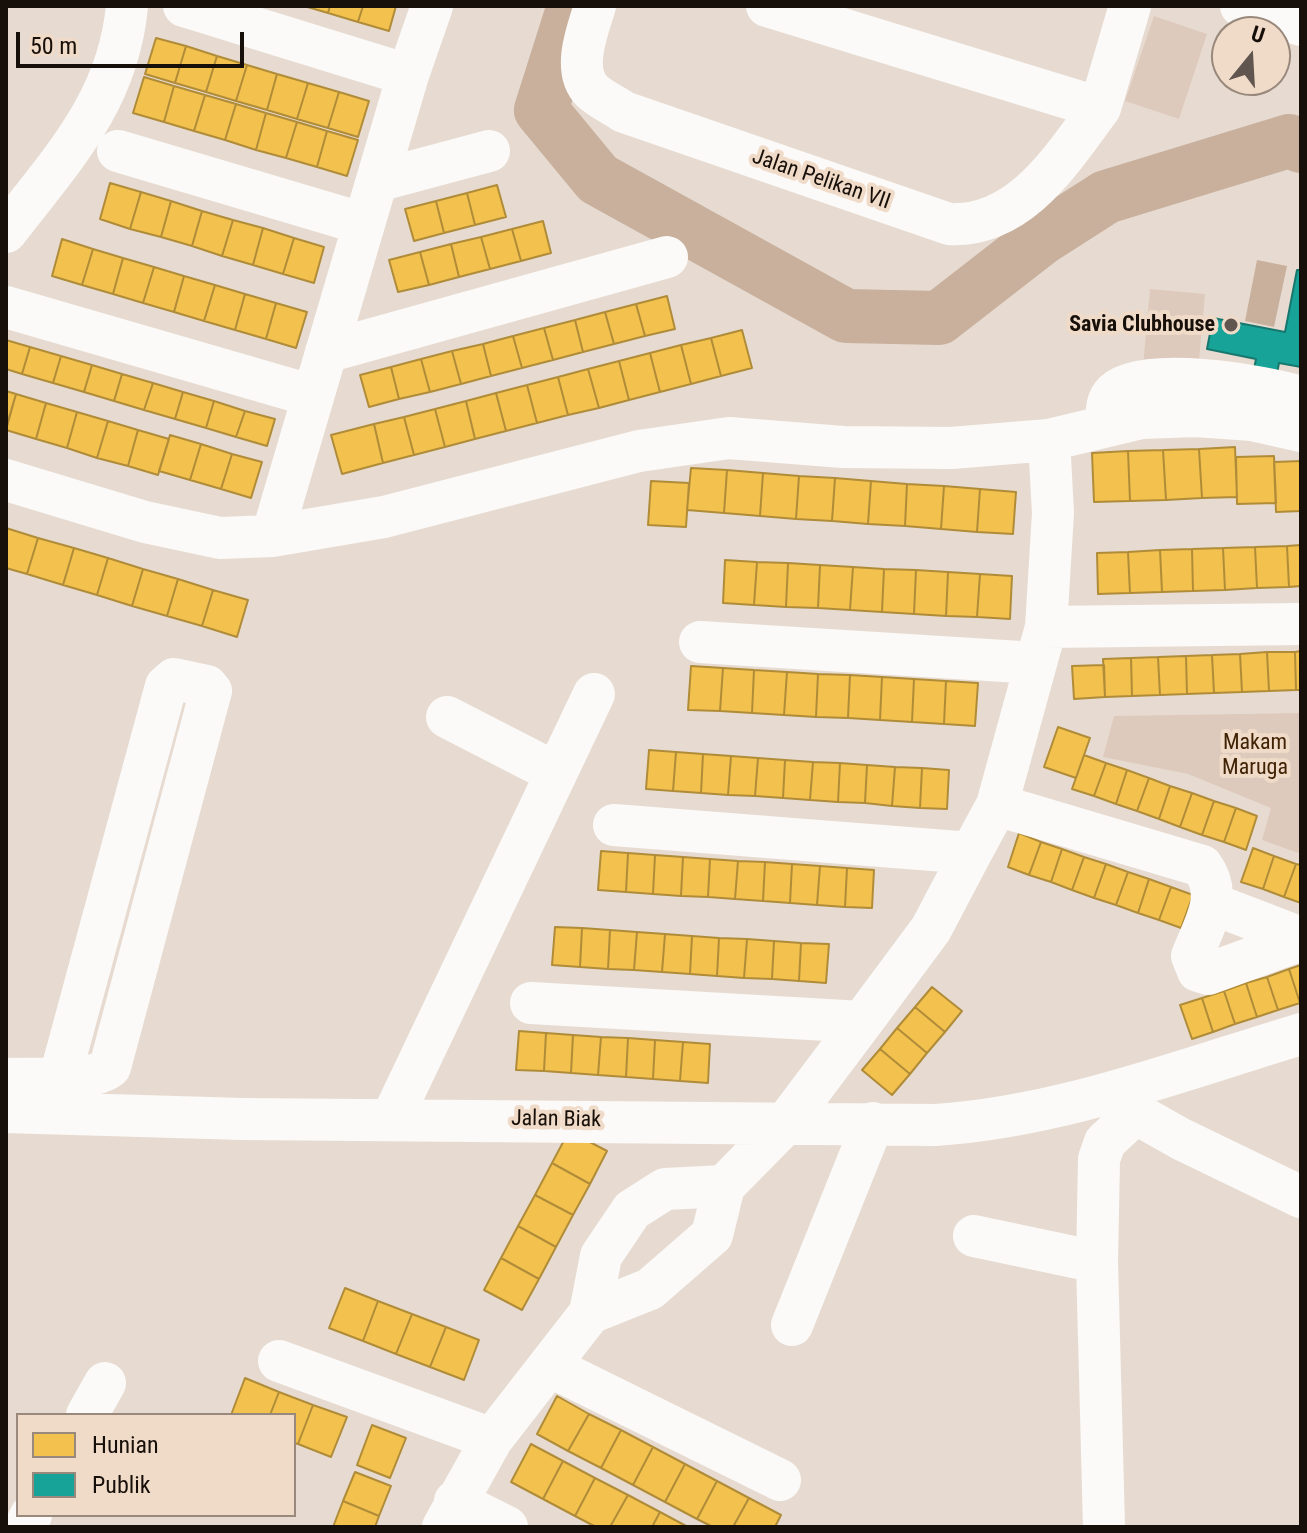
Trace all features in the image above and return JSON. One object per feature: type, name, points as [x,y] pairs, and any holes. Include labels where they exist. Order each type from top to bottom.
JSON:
[{"type":"street","points":[[6,232],[96,114],[124,44],[127,6]]},
{"type":"street","points":[[184,6],[408,75]]},
{"type":"street","points":[[272,536],[408,75],[432,6]]},
{"type":"street","name":"Jalan Pelikan VII","points":[[595,6],[582,49],[584,71],[590,89],[624,112],[949,224],[973,226],[993,219],[1032,191],[1051,173],[1100,108]]},
{"type":"street","points":[[767,6],[1100,108],[1130,6]]},
{"type":"street","points":[[1241,6],[1301,25]]},
{"type":"street","points":[[118,151],[364,224]]},
{"type":"street","points":[[377,181],[489,151]]},
{"type":"street","points":[[326,352],[667,257]]},
{"type":"street","points":[[6,307],[313,396]]},
{"type":"street","points":[[1108,425],[1106,407],[1113,394],[1126,385],[1148,380],[1227,382],[1301,397]]},
{"type":"street","points":[[6,480],[145,522],[205,535],[272,536],[384,517],[639,451],[729,438],[843,447],[935,448],[1049,440],[1141,418],[1196,416],[1252,420],[1301,431]]},
{"type":"street","points":[[590,1313],[650,1289],[712,1235],[724,1186],[786,1123],[931,929],[997,805],[1041,645],[1053,513],[1049,440]]},
{"type":"street","points":[[700,642],[1041,645],[1301,624]]},
{"type":"street","points":[[6,1079],[60,1077],[102,1072],[110,1067],[211,691],[207,686],[174,679],[166,686],[60,1077]]},
{"type":"street","points":[[392,1118],[554,772],[594,694]]},
{"type":"street","points":[[447,717],[554,772]]},
{"type":"street","points":[[997,805],[1202,866],[1212,879],[1213,904],[1192,956],[1198,971],[1208,974],[1301,939]]},
{"type":"street","points":[[614,825],[971,853]]},
{"type":"street","points":[[116,872],[160,880]]},
{"type":"street","points":[[1213,904],[1301,939]]},
{"type":"street","points":[[531,1003],[862,1022]]},
{"type":"street","name":"Jalan Biak","points":[[6,1112],[243,1119],[786,1123],[990,1121],[1118,1104],[1301,1034]]},
{"type":"street","points":[[1104,1527],[1097,1262],[1099,1159],[1118,1104],[1301,1197]]},
{"type":"street","points":[[792,1325],[873,1123]]},
{"type":"street","points":[[507,1527],[449,1514],[492,1439],[590,1313],[601,1256],[632,1210],[665,1189],[724,1186]]},
{"type":"street","points":[[974,1236],[1097,1262]]},
{"type":"street","points":[[279,1361],[492,1439]]},
{"type":"street","points":[[549,1366],[780,1480]]},
{"type":"green space","points":[[1154,16],[1207,34],[1179,119],[1125,101]]},
{"type":"green space","points":[[1150,289],[1205,294],[1198,371],[1143,366]]},
{"type":"green space","name":"Makam Maruga","points":[[1301,713],[1301,854],[1262,840],[1271,808],[1188,774],[1103,757],[1114,716]]},
{"type":"shaded area","points":[[1257,260],[1287,266],[1274,327],[1245,321]]},
{"type":"building: Hunian","points":[[304,6],[330,6],[328,13]]},
{"type":"building: Hunian","points":[[330,6],[363,6],[358,22],[328,13]]},
{"type":"building: Hunian","points":[[363,6],[396,6],[389,31],[358,22]]},
{"type":"building: Hunian","points":[[156,38],[186,46],[175,83],[145,74]]},
{"type":"building: Hunian","points":[[186,46],[217,56],[206,92],[175,83]]},
{"type":"building: Hunian","points":[[217,56],[247,65],[236,101],[206,92]]},
{"type":"building: Hunian","points":[[247,65],[277,74],[267,110],[236,101]]},
{"type":"building: Hunian","points":[[277,74],[308,83],[297,119],[267,110]]},
{"type":"building: Hunian","points":[[144,77],[174,86],[164,122],[133,113]]},
{"type":"building: Hunian","points":[[308,83],[339,92],[328,128],[297,119]]},
{"type":"building: Hunian","points":[[174,86],[205,95],[194,131],[164,122]]},
{"type":"building: Hunian","points":[[339,92],[369,101],[358,137],[328,128]]},
{"type":"building: Hunian","points":[[205,95],[236,104],[225,140],[194,131]]},
{"type":"building: Hunian","points":[[236,104],[266,113],[256,150],[225,140]]},
{"type":"building: Hunian","points":[[266,113],[297,122],[286,158],[256,150]]},
{"type":"building: Hunian","points":[[297,122],[327,131],[317,167],[286,158]]},
{"type":"building: Hunian","points":[[327,131],[358,140],[347,176],[317,167]]},
{"type":"building: Hunian","points":[[110,183],[141,192],[130,229],[100,219]]},
{"type":"building: Hunian","points":[[497,185],[506,217],[475,225],[467,193]]},
{"type":"building: Hunian","points":[[141,192],[171,201],[161,237],[130,229]]},
{"type":"building: Hunian","points":[[467,193],[475,225],[444,233],[436,201]]},
{"type":"building: Hunian","points":[[171,201],[202,211],[192,246],[161,237]]},
{"type":"building: Hunian","points":[[436,201],[444,233],[414,241],[405,209]]},
{"type":"building: Hunian","points":[[202,211],[233,220],[222,256],[192,246]]},
{"type":"building: Hunian","points":[[233,220],[263,228],[253,265],[222,256]]},
{"type":"building: Hunian","points":[[543,221],[551,253],[521,261],[512,229]]},
{"type":"building: Hunian","points":[[263,228],[294,238],[283,274],[253,265]]},
{"type":"building: Hunian","points":[[512,229],[521,261],[490,269],[481,237]]},
{"type":"building: Hunian","points":[[481,237],[490,269],[459,277],[451,244]]},
{"type":"building: Hunian","points":[[294,238],[324,247],[314,283],[283,274]]},
{"type":"building: Hunian","points":[[62,239],[93,249],[82,285],[52,276]]},
{"type":"building: Hunian","points":[[451,244],[459,277],[429,285],[420,252]]},
{"type":"building: Hunian","points":[[93,249],[123,258],[113,294],[82,285]]},
{"type":"building: Hunian","points":[[420,252],[429,285],[398,292],[389,260]]},
{"type":"building: Hunian","points":[[123,258],[154,267],[143,303],[113,294]]},
{"type":"building: Hunian","points":[[154,267],[184,276],[174,312],[143,303]]},
{"type":"building: Hunian","points":[[184,276],[215,285],[204,321],[174,312]]},
{"type":"building: Hunian","points":[[215,285],[245,294],[235,330],[204,321]]},
{"type":"building: Hunian","points":[[245,294],[276,303],[266,339],[235,330]]},
{"type":"building: Hunian","points":[[667,296],[675,329],[645,336],[636,304]]},
{"type":"building: Hunian","points":[[276,303],[307,312],[296,348],[266,339]]},
{"type":"building: Hunian","points":[[636,304],[645,336],[614,344],[605,312]]},
{"type":"building: Hunian","points":[[605,312],[614,344],[583,352],[575,320]]},
{"type":"building: Hunian","points":[[575,320],[583,352],[553,360],[544,328]]},
{"type":"building: Hunian","points":[[544,328],[553,360],[522,368],[513,336]]},
{"type":"building: Hunian","points":[[742,330],[752,368],[721,376],[711,338]]},
{"type":"building: Hunian","points":[[513,336],[522,368],[491,376],[483,344]]},
{"type":"building: Hunian","points":[[711,338],[721,376],[691,384],[681,345]]},
{"type":"building: Hunian","points":[[6,340],[30,347],[22,374],[6,369]]},
{"type":"building: Hunian","points":[[483,344],[491,376],[461,384],[452,351]]},
{"type":"building: Hunian","points":[[681,345],[691,384],[660,392],[650,353]]},
{"type":"building: Hunian","points":[[30,347],[61,356],[53,383],[22,374]]},
{"type":"building: Hunian","points":[[452,351],[461,384],[430,392],[421,359]]},
{"type":"building: Hunian","points":[[650,353],[660,392],[629,400],[619,361]]},
{"type":"building: Hunian","points":[[61,356],[92,365],[84,392],[53,383]]},
{"type":"building: Hunian","points":[[421,359],[430,392],[399,399],[391,367]]},
{"type":"building: Hunian","points":[[619,361],[629,400],[599,408],[588,369]]},
{"type":"building: Hunian","points":[[92,365],[122,374],[114,401],[84,392]]},
{"type":"building: Hunian","points":[[391,367],[399,399],[369,407],[360,375]]},
{"type":"building: Hunian","points":[[588,369],[599,408],[568,415],[558,377]]},
{"type":"building: Hunian","points":[[122,374],[153,383],[144,410],[114,401]]},
{"type":"building: Hunian","points":[[558,377],[568,415],[537,423],[527,385]]},
{"type":"building: Hunian","points":[[153,383],[183,392],[175,419],[144,410]]},
{"type":"building: Hunian","points":[[527,385],[537,423],[506,431],[496,393]]},
{"type":"building: Hunian","points":[[6,391],[16,394],[6,428]]},
{"type":"building: Hunian","points":[[183,392],[214,401],[206,428],[175,419]]},
{"type":"building: Hunian","points":[[496,393],[506,431],[475,439],[466,401]]},
{"type":"building: Hunian","points":[[16,394],[46,403],[36,439],[6,430]]},
{"type":"building: Hunian","points":[[214,401],[245,411],[236,437],[206,428]]},
{"type":"building: Hunian","points":[[466,401],[475,439],[445,447],[435,409]]},
{"type":"building: Hunian","points":[[46,403],[77,412],[67,448],[36,439]]},
{"type":"building: Hunian","points":[[435,409],[445,447],[414,455],[404,417]]},
{"type":"building: Hunian","points":[[245,411],[275,419],[267,446],[236,437]]},
{"type":"building: Hunian","points":[[77,412],[108,421],[97,458],[67,448]]},
{"type":"building: Hunian","points":[[404,417],[414,455],[383,463],[374,424]]},
{"type":"building: Hunian","points":[[108,421],[138,430],[128,466],[97,458]]},
{"type":"building: Hunian","points":[[374,424],[383,463],[342,474],[331,435]]},
{"type":"building: Hunian","points":[[138,430],[169,439],[158,475],[128,466]]},
{"type":"building: Hunian","points":[[170,435],[201,444],[190,480],[159,471]]},
{"type":"building: Hunian","points":[[201,444],[232,454],[221,489],[190,480]]},
{"type":"building: Hunian","points":[[1235,447],[1237,497],[1202,498],[1199,449]]},
{"type":"building: Hunian","points":[[1199,449],[1202,498],[1166,500],[1163,450]]},
{"type":"building: Hunian","points":[[1163,450],[1166,500],[1130,501],[1128,451]]},
{"type":"building: Hunian","points":[[1128,451],[1130,501],[1094,502],[1092,453]]},
{"type":"building: Hunian","points":[[232,454],[262,462],[251,498],[221,489]]},
{"type":"building: Hunian","points":[[1274,456],[1276,503],[1237,504],[1236,457]]},
{"type":"building: Hunian","points":[[1301,461],[1301,511],[1276,512],[1274,462]]},
{"type":"building: Hunian","points":[[691,468],[727,470],[724,513],[687,510]]},
{"type":"building: Hunian","points":[[727,470],[763,473],[760,516],[724,513]]},
{"type":"building: Hunian","points":[[763,473],[799,476],[796,519],[760,516]]},
{"type":"building: Hunian","points":[[799,476],[835,478],[832,521],[796,519]]},
{"type":"building: Hunian","points":[[835,478],[871,481],[868,524],[832,521]]},
{"type":"building: Hunian","points":[[651,481],[689,483],[686,527],[648,525]]},
{"type":"building: Hunian","points":[[871,481],[907,484],[905,526],[868,524]]},
{"type":"building: Hunian","points":[[907,484],[944,486],[941,529],[905,526]]},
{"type":"building: Hunian","points":[[944,486],[980,489],[977,532],[941,529]]},
{"type":"building: Hunian","points":[[980,489],[1016,492],[1013,534],[977,532]]},
{"type":"building: Hunian","points":[[6,528],[38,538],[27,574],[6,568]]},
{"type":"building: Hunian","points":[[38,538],[74,548],[63,585],[27,574]]},
{"type":"building: Hunian","points":[[1301,545],[1301,586],[1289,587],[1287,546]]},
{"type":"building: Hunian","points":[[1287,546],[1289,587],[1257,588],[1255,547]]},
{"type":"building: Hunian","points":[[1255,547],[1257,588],[1225,590],[1223,548]]},
{"type":"building: Hunian","points":[[74,548],[108,558],[97,595],[63,585]]},
{"type":"building: Hunian","points":[[1223,548],[1225,590],[1193,591],[1192,549]]},
{"type":"building: Hunian","points":[[1192,549],[1193,591],[1162,592],[1160,550]]},
{"type":"building: Hunian","points":[[1160,550],[1162,592],[1130,593],[1128,552]]},
{"type":"building: Hunian","points":[[1128,552],[1130,593],[1098,594],[1097,553]]},
{"type":"building: Hunian","points":[[108,558],[143,569],[132,606],[97,595]]},
{"type":"building: Hunian","points":[[725,560],[757,562],[754,605],[723,603]]},
{"type":"building: Hunian","points":[[757,562],[788,563],[786,607],[754,605]]},
{"type":"building: Hunian","points":[[788,563],[820,565],[818,608],[786,607]]},
{"type":"building: Hunian","points":[[820,565],[853,567],[850,610],[818,608]]},
{"type":"building: Hunian","points":[[853,567],[884,569],[882,612],[850,610]]},
{"type":"building: Hunian","points":[[143,569],[178,579],[167,616],[132,606]]},
{"type":"building: Hunian","points":[[884,569],[916,570],[914,614],[882,612]]},
{"type":"building: Hunian","points":[[916,570],[948,572],[946,616],[914,614]]},
{"type":"building: Hunian","points":[[948,572],[980,574],[977,617],[946,616]]},
{"type":"building: Hunian","points":[[980,574],[1012,576],[1010,619],[977,617]]},
{"type":"building: Hunian","points":[[178,579],[213,590],[202,626],[167,616]]},
{"type":"building: Hunian","points":[[213,590],[248,600],[237,637],[202,626]]},
{"type":"building: Hunian","points":[[1301,651],[1301,690],[1296,690],[1295,652]]},
{"type":"building: Hunian","points":[[1267,652],[1269,691],[1242,692],[1240,654]]},
{"type":"building: Hunian","points":[[1267,652],[1295,652],[1296,690],[1269,691]]},
{"type":"building: Hunian","points":[[1240,654],[1242,692],[1214,693],[1212,655]]},
{"type":"building: Hunian","points":[[1212,655],[1214,693],[1187,694],[1186,656]]},
{"type":"building: Hunian","points":[[1186,656],[1187,694],[1160,695],[1158,657]]},
{"type":"building: Hunian","points":[[1158,657],[1160,695],[1132,696],[1131,658]]},
{"type":"building: Hunian","points":[[1131,658],[1132,696],[1105,697],[1103,659]]},
{"type":"building: Hunian","points":[[1104,665],[1105,697],[1074,699],[1072,666]]},
{"type":"building: Hunian","points":[[691,666],[723,668],[720,711],[688,710]]},
{"type":"building: Hunian","points":[[723,668],[754,670],[752,713],[720,711]]},
{"type":"building: Hunian","points":[[754,670],[787,672],[784,715],[752,713]]},
{"type":"building: Hunian","points":[[787,672],[818,674],[816,717],[784,715]]},
{"type":"building: Hunian","points":[[818,674],[850,675],[848,718],[816,717]]},
{"type":"building: Hunian","points":[[850,675],[882,677],[880,720],[848,718]]},
{"type":"building: Hunian","points":[[882,677],[914,679],[912,722],[880,720]]},
{"type":"building: Hunian","points":[[914,679],[946,681],[944,724],[912,722]]},
{"type":"building: Hunian","points":[[946,681],[978,683],[975,726],[944,724]]},
{"type":"building: Hunian","points":[[1058,727],[1090,738],[1076,778],[1044,767]]},
{"type":"building: Hunian","points":[[649,750],[676,752],[673,791],[646,789]]},
{"type":"building: Hunian","points":[[676,752],[703,754],[701,793],[673,791]]},
{"type":"building: Hunian","points":[[703,754],[731,756],[728,795],[701,793]]},
{"type":"building: Hunian","points":[[1084,755],[1106,763],[1094,796],[1072,789]]},
{"type":"building: Hunian","points":[[731,756],[758,758],[755,796],[728,795]]},
{"type":"building: Hunian","points":[[758,758],[785,760],[783,798],[755,796]]},
{"type":"building: Hunian","points":[[785,760],[813,762],[810,800],[783,798]]},
{"type":"building: Hunian","points":[[813,762],[840,763],[838,802],[810,800]]},
{"type":"building: Hunian","points":[[840,763],[867,765],[865,803],[838,802]]},
{"type":"building: Hunian","points":[[1106,763],[1127,770],[1116,804],[1094,796]]},
{"type":"building: Hunian","points":[[867,765],[895,767],[892,806],[865,803]]},
{"type":"building: Hunian","points":[[895,767],[922,768],[920,808],[892,806]]},
{"type":"building: Hunian","points":[[922,768],[949,770],[947,809],[920,808]]},
{"type":"building: Hunian","points":[[1127,770],[1149,778],[1137,811],[1116,804]]},
{"type":"building: Hunian","points":[[1149,778],[1170,786],[1159,819],[1137,811]]},
{"type":"building: Hunian","points":[[1170,786],[1192,793],[1180,827],[1159,819]]},
{"type":"building: Hunian","points":[[1192,793],[1214,801],[1202,835],[1180,827]]},
{"type":"building: Hunian","points":[[1214,801],[1236,808],[1224,842],[1202,835]]},
{"type":"building: Hunian","points":[[1236,808],[1257,816],[1246,850],[1224,842]]},
{"type":"building: Hunian","points":[[1019,833],[1041,842],[1029,875],[1008,867]]},
{"type":"building: Hunian","points":[[1041,842],[1062,849],[1051,882],[1029,875]]},
{"type":"building: Hunian","points":[[1253,848],[1274,856],[1263,889],[1241,882]]},
{"type":"building: Hunian","points":[[1062,849],[1084,857],[1072,890],[1051,882]]},
{"type":"building: Hunian","points":[[601,851],[628,853],[626,892],[598,890]]},
{"type":"building: Hunian","points":[[628,853],[655,855],[653,894],[626,892]]},
{"type":"building: Hunian","points":[[655,855],[683,857],[681,896],[653,894]]},
{"type":"building: Hunian","points":[[1274,856],[1296,864],[1284,897],[1263,889]]},
{"type":"building: Hunian","points":[[683,857],[710,859],[708,897],[681,896]]},
{"type":"building: Hunian","points":[[1084,857],[1106,864],[1094,898],[1072,890]]},
{"type":"building: Hunian","points":[[710,859],[738,861],[735,899],[708,897]]},
{"type":"building: Hunian","points":[[738,861],[765,862],[763,901],[735,899]]},
{"type":"building: Hunian","points":[[765,862],[792,864],[790,903],[763,901]]},
{"type":"building: Hunian","points":[[792,864],[820,866],[817,905],[790,903]]},
{"type":"building: Hunian","points":[[1106,864],[1128,872],[1116,905],[1094,898]]},
{"type":"building: Hunian","points":[[1296,864],[1301,865],[1301,903],[1284,897]]},
{"type":"building: Hunian","points":[[820,866],[847,868],[845,907],[817,905]]},
{"type":"building: Hunian","points":[[847,868],[874,870],[872,908],[845,907]]},
{"type":"building: Hunian","points":[[1128,872],[1149,879],[1138,913],[1116,905]]},
{"type":"building: Hunian","points":[[1149,879],[1171,887],[1159,920],[1138,913]]},
{"type":"building: Hunian","points":[[1171,887],[1193,895],[1181,928],[1159,920]]},
{"type":"building: Hunian","points":[[555,927],[582,928],[580,967],[552,965]]},
{"type":"building: Hunian","points":[[582,928],[610,930],[608,969],[580,967]]},
{"type":"building: Hunian","points":[[610,930],[637,932],[634,970],[608,969]]},
{"type":"building: Hunian","points":[[637,932],[665,934],[662,972],[634,970]]},
{"type":"building: Hunian","points":[[665,934],[692,936],[690,974],[662,972]]},
{"type":"building: Hunian","points":[[692,936],[719,938],[717,976],[690,974]]},
{"type":"building: Hunian","points":[[719,938],[747,939],[744,978],[717,976]]},
{"type":"building: Hunian","points":[[747,939],[774,941],[772,979],[744,978]]},
{"type":"building: Hunian","points":[[774,941],[801,943],[799,981],[772,979]]},
{"type":"building: Hunian","points":[[801,943],[829,944],[826,983],[799,981]]},
{"type":"building: Hunian","points":[[1301,965],[1301,1003],[1300,1003],[1289,969]]},
{"type":"building: Hunian","points":[[1289,969],[1300,1003],[1278,1010],[1267,977]]},
{"type":"building: Hunian","points":[[1267,977],[1278,1010],[1257,1017],[1246,983]]},
{"type":"building: Hunian","points":[[1246,983],[1257,1017],[1235,1024],[1224,991]]},
{"type":"building: Hunian","points":[[932,987],[962,1011],[945,1032],[915,1007]]},
{"type":"building: Hunian","points":[[1224,991],[1235,1024],[1213,1032],[1202,998]]},
{"type":"building: Hunian","points":[[1202,998],[1213,1032],[1192,1039],[1180,1005]]},
{"type":"building: Hunian","points":[[915,1007],[945,1032],[927,1053],[897,1028]]},
{"type":"building: Hunian","points":[[897,1028],[927,1053],[910,1074],[880,1049]]},
{"type":"building: Hunian","points":[[519,1031],[546,1033],[544,1071],[516,1070]]},
{"type":"building: Hunian","points":[[546,1033],[573,1035],[571,1073],[544,1071]]},
{"type":"building: Hunian","points":[[573,1035],[601,1037],[598,1075],[571,1073]]},
{"type":"building: Hunian","points":[[601,1037],[628,1038],[626,1077],[598,1075]]},
{"type":"building: Hunian","points":[[628,1038],[655,1040],[653,1079],[626,1077]]},
{"type":"building: Hunian","points":[[655,1040],[683,1042],[680,1081],[653,1079]]},
{"type":"building: Hunian","points":[[683,1042],[710,1044],[708,1083],[680,1081]]},
{"type":"building: Hunian","points":[[880,1049],[910,1074],[892,1095],[862,1070]]},
{"type":"building: Hunian","points":[[569,1131],[607,1151],[590,1184],[552,1163]]},
{"type":"building: Hunian","points":[[552,1163],[590,1184],[573,1215],[535,1195]]},
{"type":"building: Hunian","points":[[535,1195],[573,1215],[556,1247],[518,1226]]},
{"type":"building: Hunian","points":[[518,1226],[556,1247],[539,1279],[501,1258]]},
{"type":"building: Hunian","points":[[501,1258],[539,1279],[522,1310],[484,1290]]},
{"type":"building: Hunian","points":[[345,1288],[378,1301],[363,1341],[329,1328]]},
{"type":"building: Hunian","points":[[378,1301],[412,1314],[396,1354],[363,1341]]},
{"type":"building: Hunian","points":[[412,1314],[446,1327],[430,1367],[396,1354]]},
{"type":"building: Hunian","points":[[446,1327],[479,1340],[464,1380],[430,1367]]},
{"type":"building: Hunian","points":[[245,1378],[279,1392],[271,1413],[232,1413]]},
{"type":"building: Hunian","points":[[279,1392],[313,1405],[298,1444],[296,1413],[271,1413]]},
{"type":"building: Hunian","points":[[557,1396],[589,1414],[568,1451],[537,1434]]},
{"type":"building: Hunian","points":[[313,1405],[347,1417],[331,1457],[298,1444]]},
{"type":"building: Hunian","points":[[589,1414],[621,1430],[601,1468],[568,1451]]},
{"type":"building: Hunian","points":[[372,1425],[406,1438],[390,1478],[357,1465]]},
{"type":"building: Hunian","points":[[621,1430],[653,1447],[633,1485],[601,1468]]},
{"type":"building: Hunian","points":[[531,1444],[563,1461],[543,1499],[511,1482]]},
{"type":"building: Hunian","points":[[653,1447],[685,1464],[665,1502],[633,1485]]},
{"type":"building: Hunian","points":[[563,1461],[595,1478],[575,1516],[543,1499]]},
{"type":"building: Hunian","points":[[685,1464],[717,1481],[697,1519],[665,1502]]},
{"type":"building: Hunian","points":[[355,1472],[391,1486],[379,1516],[343,1501]]},
{"type":"building: Hunian","points":[[595,1478],[628,1495],[610,1527],[596,1527],[575,1516]]},
{"type":"building: Hunian","points":[[717,1481],[749,1498],[733,1527],[713,1527],[697,1519]]},
{"type":"building: Hunian","points":[[628,1495],[660,1512],[652,1527],[610,1527]]},
{"type":"building: Hunian","points":[[749,1498],[781,1515],[775,1527],[733,1527]]},
{"type":"building: Hunian","points":[[343,1501],[379,1516],[375,1527],[333,1527]]},
{"type":"building: Hunian","points":[[660,1512],[688,1527],[652,1527]]},
{"type":"building: Publik","name":"Savia Clubhouse","points":[[1297,270],[1301,270],[1301,367],[1279,363],[1276,379],[1253,374],[1256,359],[1207,349],[1213,318],[1285,332]]},
{"type":"waterway","points":[[574,6],[541,110],[598,179],[846,316],[939,318],[1042,238],[1106,197],[1289,141],[1301,146]]},
{"type":"place","name":"Savia Clubhouse","points":[[1231,325]]}]
